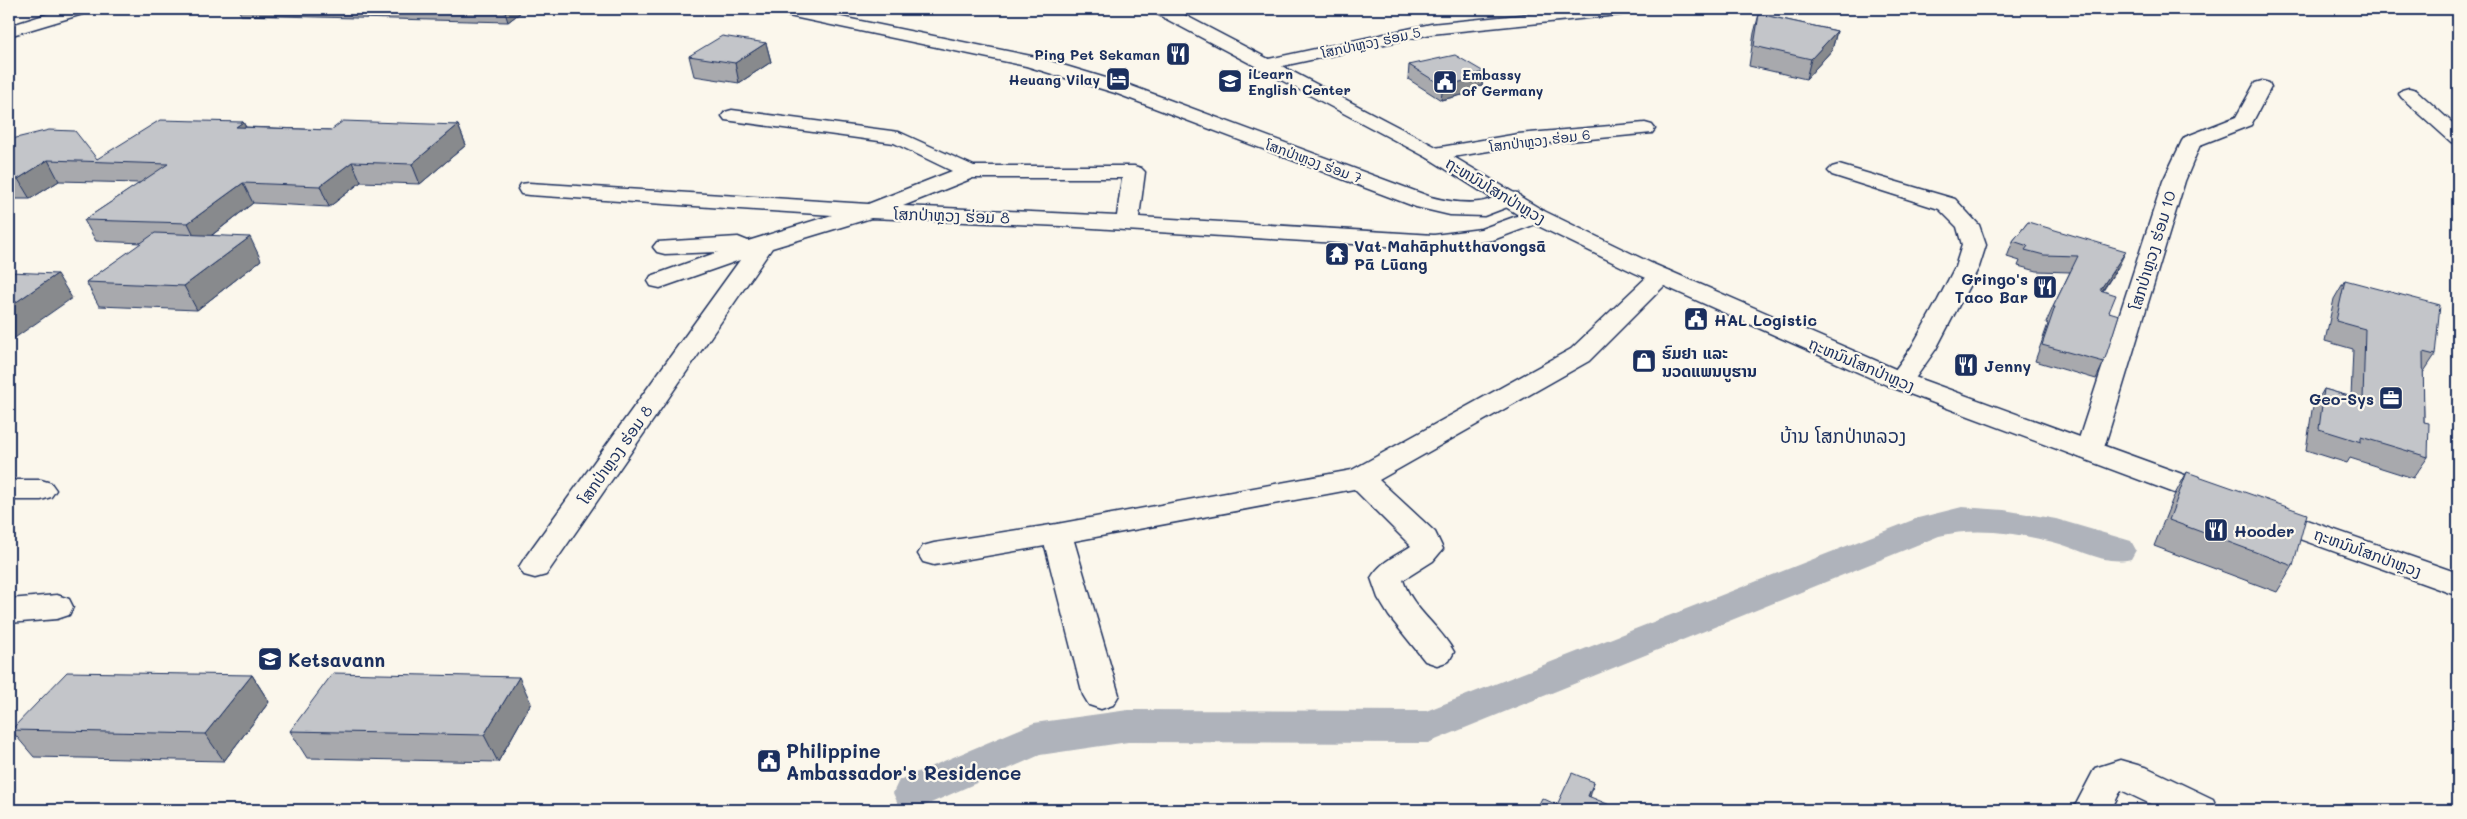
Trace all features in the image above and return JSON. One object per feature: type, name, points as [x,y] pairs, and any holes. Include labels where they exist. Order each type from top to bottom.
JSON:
[{"type":"street","points":[[9,31],[80,9]]},
{"type":"street","name":"ໂສກປ່າຫຼວງ ຮ່ອມ 7","points":[[779,9],[1030,61],[1122,89],[1424,202],[1450,208],[1484,209],[1510,198]]},
{"type":"street","name":"ຖະຫນົນໂສກປ່າຫຼວງ","points":[[1161,9],[1435,154],[1510,198],[1536,216],[1660,276],[1900,382],[2458,585]]},
{"type":"street","name":"ໂສກປ່າຫຼວງ ຮ່ອມ 5","points":[[1264,65],[1431,29],[1628,9]]},
{"type":"street","name":"ໂສກປ່າຫຼວງ ຮ່ອມ 10","points":[[2089,451],[2174,181],[2192,141],[2244,121],[2262,87]]},
{"type":"street","points":[[2409,94],[2458,138]]},
{"type":"street","points":[[732,116],[899,138],[970,172]]},
{"type":"street","name":"ໂສກປ່າຫຼວງ ຮ່ອມ 6","points":[[1435,154],[1518,140],[1645,129]]},
{"type":"street","points":[[1839,171],[1947,204],[1968,225],[1974,245],[1967,266],[1950,300],[1923,349],[1900,382]]},
{"type":"street","points":[[529,189],[870,212],[970,172],[1134,172],[1126,223]]},
{"type":"street","name":"ໂສກປ່າຫຼວງ ຮ່ອມ 8","points":[[535,567],[764,244],[870,212],[1126,223],[1434,242],[1485,235],[1536,216]]},
{"type":"street","points":[[665,247],[764,244]]},
{"type":"street","points":[[660,281],[764,244]]},
{"type":"street","points":[[934,554],[1057,534],[1360,478],[1580,355],[1660,276]]},
{"type":"street","points":[[1360,478],[1424,539],[1427,549],[1417,559],[1394,568],[1387,578],[1389,590],[1437,652]]},
{"type":"street","points":[[9,490],[41,490]]},
{"type":"street","points":[[1057,534],[1101,695]]},
{"type":"street","points":[[9,611],[57,607]]},
{"type":"street","points":[[2092,810],[2108,779],[2120,775],[2135,778],[2199,810]]},
{"type":"building","points":[[1759,14],[1837,31],[1811,59],[1754,46]]},
{"type":"building","points":[[722,36],[766,43],[735,63],[689,56]]},
{"type":"building","points":[[1455,55],[1484,72],[1471,75],[1477,78],[1443,86],[1409,65]]},
{"type":"building","points":[[160,120],[243,122],[236,127],[331,130],[343,121],[458,125],[412,164],[352,162],[320,186],[243,183],[188,223],[84,220],[168,164],[48,160],[18,179],[9,178],[9,142],[16,138],[49,130],[75,131],[97,159]]},
{"type":"building","points":[[2028,222],[2126,251],[2100,290],[2116,295],[2109,312],[2119,315],[2104,362],[2042,345],[2055,307],[2053,307],[2078,256],[2044,255],[2025,250],[2028,246],[2013,241]]},
{"type":"building","points":[[155,233],[250,237],[184,286],[86,282]]},
{"type":"building","points":[[9,272],[57,274],[9,307]]},
{"type":"building","points":[[2345,280],[2440,305],[2435,355],[2423,352],[2424,422],[2429,423],[2428,457],[2361,437],[2361,442],[2319,429],[2324,389],[2363,400],[2365,329],[2336,321]]},
{"type":"building","points":[[2187,472],[2307,514],[2293,566],[2169,520]]},
{"type":"building","points":[[67,672],[252,675],[205,734],[11,730]]},
{"type":"building","points":[[333,673],[519,677],[484,735],[290,731]]},
{"type":"building","points":[[1572,773],[1594,782],[1588,796],[1622,810],[1536,810],[1542,798],[1557,805]]},
{"type":"waterway","points":[[914,793],[1034,739],[1128,726],[1428,727],[1930,526],[1962,519],[2004,522],[2056,531],[2118,550]]},
{"type":"place","name":"Ping Pet Sekaman","points":[[1178,54]]},
{"type":"place","name":"Heuang Vilay","points":[[1118,79]]},
{"type":"place","name":"iLearn English Center","points":[[1230,81]]},
{"type":"place","name":"Embassy of Germany","points":[[1445,82]]},
{"type":"place","name":"Vat Mahāphutthavongsā Pā Lūang","points":[[1337,254]]},
{"type":"place","name":"Gringo's Taco Bar","points":[[2045,287]]},
{"type":"place","name":"HAL Logistic","points":[[1696,319]]},
{"type":"place","name":"ຮົມຢາ ແລະ ນວດແພນບູຮານ","points":[[1644,361]]},
{"type":"place","name":"Jenny","points":[[1966,365]]},
{"type":"place","name":"Geo-Sys","points":[[2391,398]]},
{"type":"place","name":"Hooder","points":[[2216,530]]},
{"type":"place","name":"Ketsavann","points":[[270,659]]},
{"type":"place","name":"Philippine Ambassador's Residence","points":[[769,761]]},
{"type":"district","name":"ບ້ານ ໂສກປ່າຫລວງ","points":[[1843,435]]}]
